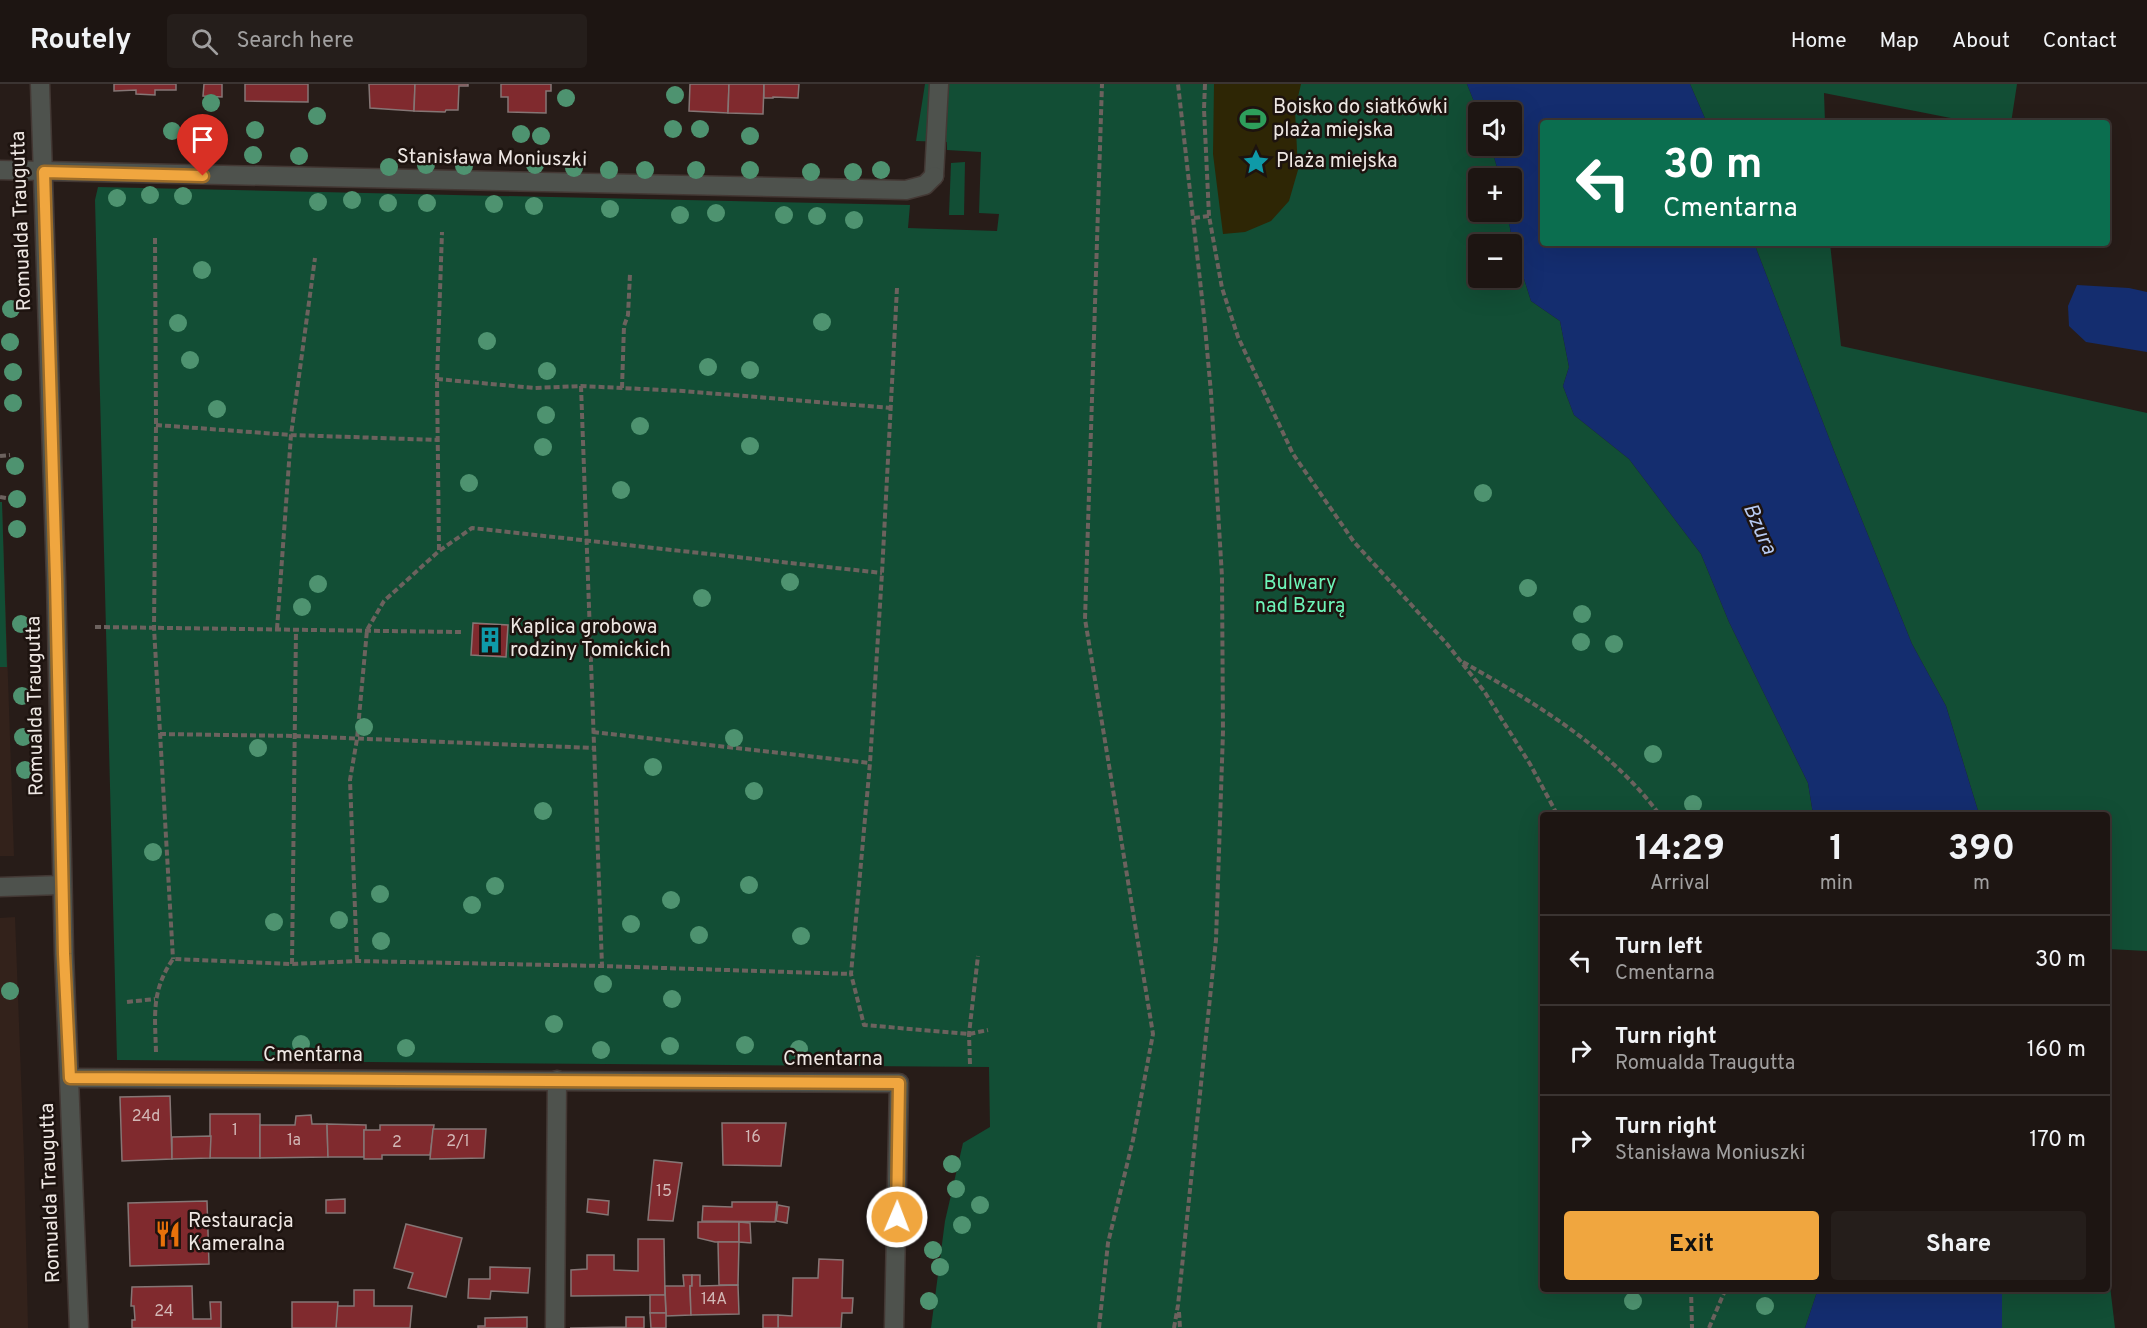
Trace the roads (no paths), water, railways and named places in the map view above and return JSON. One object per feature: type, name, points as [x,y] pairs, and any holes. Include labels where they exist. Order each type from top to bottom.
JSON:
[{"type":"street","name":"Romualda Traugutta","points":[[40,84],[56,579],[62,885],[79,1328]]},
{"type":"street","name":"Stanisława Moniuszki","points":[[0,170],[906,190],[925,185],[934,176],[939,84]]},
{"type":"street","points":[[0,887],[62,885]]},
{"type":"street","name":"Cmentarna","points":[[70,1078],[899,1083],[894,1328]]},
{"type":"street","points":[[555,1328],[556,1080]]},
{"type":"water","name":"Bzura","points":[[1467,84],[1690,84],[1706,120],[1540,120],[1540,246],[1755,246],[1834,451],[1912,644],[1946,706],[1978,812],[1813,812],[1808,783],[1729,622],[1701,554],[1629,459],[1574,415],[1563,386],[1569,367],[1560,321],[1531,301],[1522,272],[1522,234],[1511,234],[1509,222],[1522,222],[1522,168],[1497,168],[1494,156],[1522,156],[1522,102],[1474,102]]},
{"type":"water","points":[[2077,285],[2129,288],[2147,292],[2147,352],[2086,342],[2069,326],[2068,306]]},
{"type":"water","points":[[1817,1292],[2002,1292],[2002,1328],[1805,1328]]},
{"type":"place","name":"Boisko do siatkówki plaża miejska","points":[[1253,119]]},
{"type":"place","name":"Plaża miejska","points":[[1256,162]]},
{"type":"place","name":"Kaplica grobowa rodziny Tomickich","points":[[490,640]]},
{"type":"place","name":"Restauracja Kameralna","points":[[168,1234]]},
{"type":"park label","name":"Bulwary nad Bzurą","points":[[1300,596]]}]
